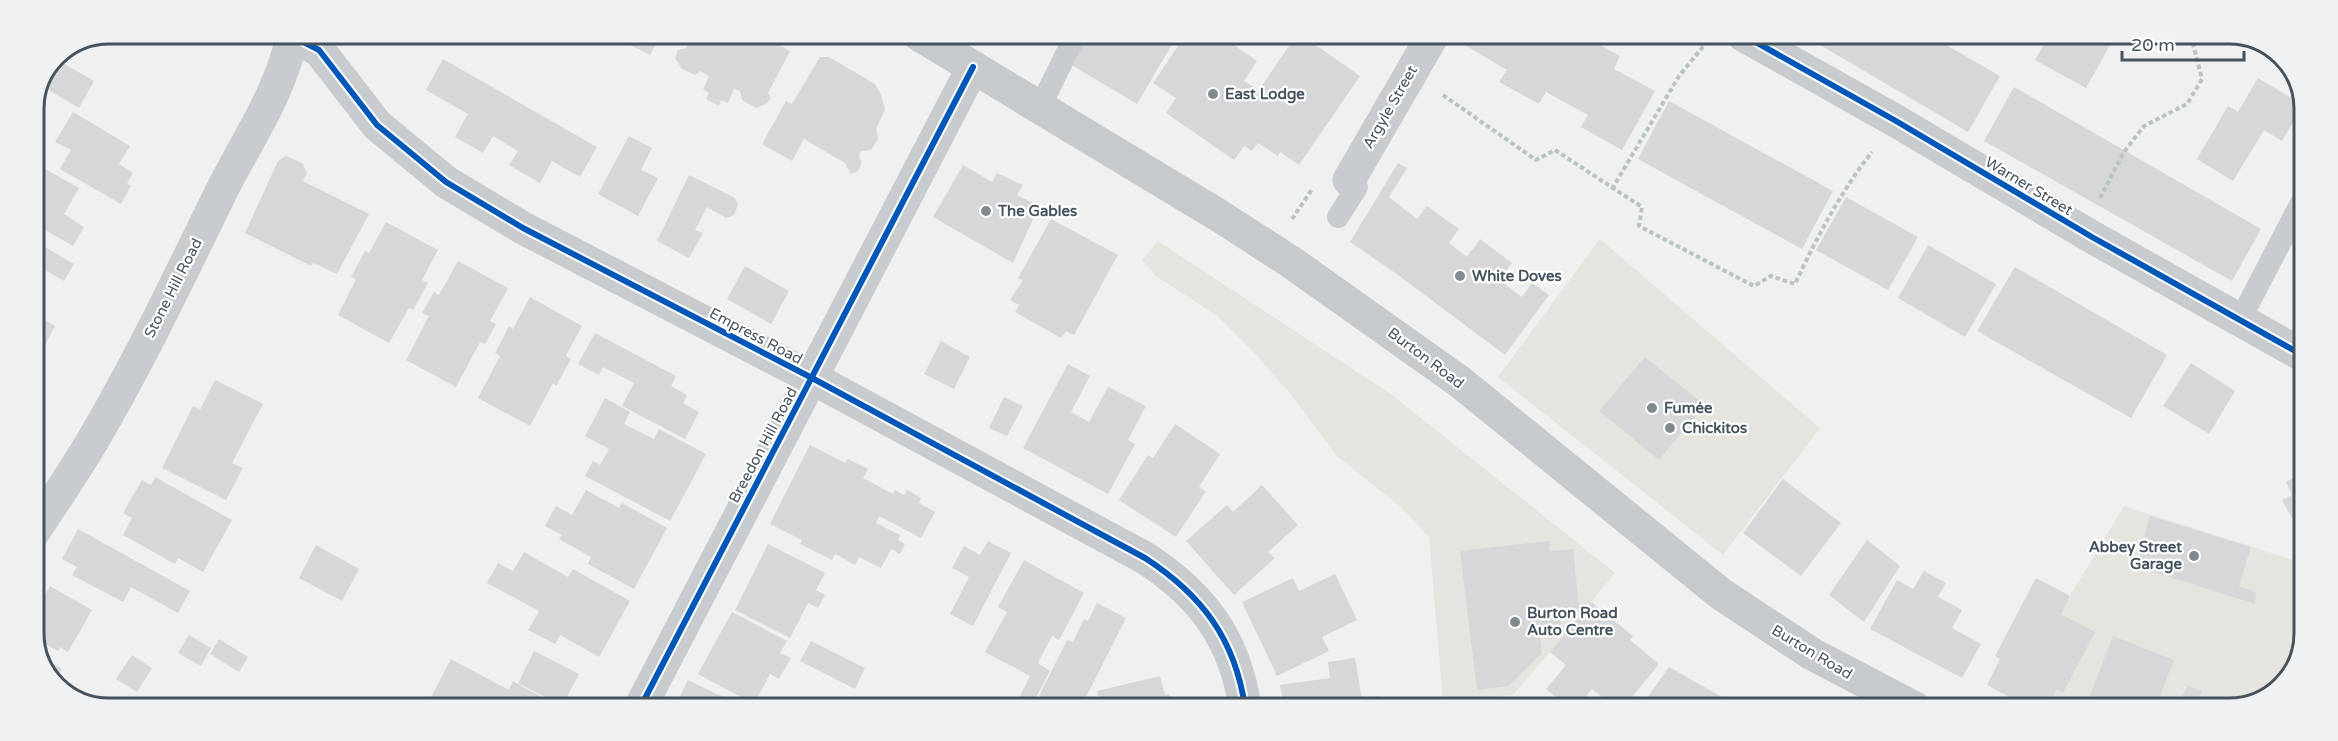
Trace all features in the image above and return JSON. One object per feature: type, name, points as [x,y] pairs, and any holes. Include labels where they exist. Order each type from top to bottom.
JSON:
[{"type":"main road","name":"Burton Road","points":[[933,43],[1218,215],[1291,262],[1413,347],[1468,389],[1721,594],[1812,654],[1896,698]]},
{"type":"street","name":"Stone Hill Road","points":[[44,516],[90,445],[144,346],[275,91],[290,43]]},
{"type":"street","name":"Empress Road","points":[[306,43],[319,50],[328,59],[377,125],[446,182],[523,228],[812,378],[1135,552],[1167,572],[1195,598],[1228,645],[1239,672],[1243,698]]},
{"type":"street","name":"Argyle Street","points":[[1348,180],[1428,43]]},
{"type":"street","name":"Warner Street","points":[[1757,43],[1896,121],[2092,237],[2294,350]]},
{"type":"street","name":"Breedon Hill Road","points":[[644,698],[973,67]]},
{"type":"lane","points":[[1040,107],[1072,43]]},
{"type":"lane","points":[[1338,217],[1357,187],[1348,180]]},
{"type":"lane","points":[[2241,320],[2294,217]]},
{"type":"path","points":[[1612,189],[1679,76],[1706,43]]},
{"type":"path","points":[[2092,237],[2097,205],[2124,152],[2144,126],[2187,104],[2202,79],[2193,43]]},
{"type":"path","points":[[1410,72],[1536,160],[1555,150],[1642,207],[1639,226],[1754,286],[1771,276],[1795,284],[1805,262],[1858,170]]},
{"type":"path","points":[[1302,206],[1307,200]]},
{"type":"shaded area","points":[[1600,239],[1820,428],[1723,555],[1498,377]]},
{"type":"shaded area","points":[[1158,241],[1392,395],[1615,573],[1513,695],[1443,698],[1429,537],[1402,508],[1337,456],[1292,396],[1259,358],[1217,316],[1156,276],[1142,260]]},
{"type":"shaded area","points":[[2124,506],[2294,560],[2294,641],[2290,657],[2275,678],[2258,691],[2242,696],[2229,698],[2016,698],[2070,596]]},
{"type":"building","points":[[627,43],[656,43],[650,55]]},
{"type":"building","points":[[688,43],[776,43],[790,51],[768,93],[771,98],[766,104],[756,108],[742,100],[740,91],[734,89],[728,103],[721,100],[719,106],[706,99],[709,93],[703,89],[709,76],[700,71],[695,75],[682,69],[675,58],[678,50],[686,48]]},
{"type":"building","points":[[1080,43],[1173,43],[1137,104],[1068,63]]},
{"type":"building","points":[[1180,43],[1231,43],[1257,61],[1244,81],[1259,90],[1291,43],[1313,43],[1360,76],[1299,165],[1280,152],[1278,156],[1258,143],[1252,151],[1244,146],[1234,160],[1166,113],[1176,98],[1153,83]]},
{"type":"building","points":[[1596,43],[1620,56],[1614,69],[1655,91],[1622,150],[1581,127],[1588,115],[1546,92],[1539,104],[1499,82],[1507,70],[1463,44]]},
{"type":"building","points":[[1817,43],[1943,43],[2000,76],[1968,132]]},
{"type":"building","points":[[2045,43],[2111,43],[2086,88],[2035,60]]},
{"type":"building","points":[[820,57],[829,57],[875,84],[885,109],[876,129],[878,139],[871,150],[861,151],[859,157],[862,162],[858,171],[851,174],[845,163],[804,139],[792,161],[762,144],[786,101],[792,104]]},
{"type":"building","points":[[443,59],[597,147],[580,177],[552,161],[540,183],[509,165],[518,151],[493,136],[483,153],[455,137],[468,114],[426,90]]},
{"type":"building","points":[[63,63],[94,81],[79,108],[47,89]]},
{"type":"building","points":[[2258,78],[2293,99],[2294,120],[2282,141],[2264,130],[2233,181],[2197,159],[2228,106],[2238,112]]},
{"type":"building","points":[[2014,87],[2261,229],[2232,281],[1984,141]]},
{"type":"building","points":[[1669,101],[1833,191],[1802,249],[1638,159]]},
{"type":"building","points":[[73,112],[130,146],[119,164],[133,173],[127,183],[131,186],[121,204],[60,169],[71,150],[55,142]]},
{"type":"building","points":[[629,136],[652,148],[641,170],[658,178],[638,216],[598,194]]},
{"type":"building","points":[[286,156],[302,163],[307,173],[303,181],[369,214],[337,274],[313,263],[311,266],[245,233],[278,161]]},
{"type":"building","points":[[1398,163],[1407,168],[1389,197],[1417,219],[1427,206],[1459,229],[1449,243],[1467,257],[1480,239],[1512,263],[1499,280],[1522,297],[1532,283],[1549,295],[1505,355],[1350,242]]},
{"type":"building","name":"The Gables","points":[[963,165],[992,182],[997,173],[1023,185],[1017,195],[1039,206],[1013,263],[933,217]]},
{"type":"building","points":[[43,168],[79,188],[64,214],[84,227],[73,246],[43,229]]},
{"type":"building","points":[[689,175],[735,198],[738,205],[734,215],[726,218],[707,207],[695,230],[703,233],[689,258],[657,241]]},
{"type":"building","points":[[1846,197],[1918,237],[1888,290],[1816,250]]},
{"type":"building","points":[[1051,219],[1118,255],[1074,335],[1066,331],[1061,338],[1015,312],[1019,305],[1010,300],[1023,280],[1018,278]]},
{"type":"building","points":[[386,222],[438,250],[422,280],[428,283],[413,310],[409,308],[389,343],[338,315],[356,279],[351,277],[365,251],[369,253]]},
{"type":"building","points":[[1928,245],[1996,284],[1965,337],[1898,298]]},
{"type":"building","points":[[43,246],[74,264],[64,281],[45,270],[43,273]]},
{"type":"building","points":[[458,261],[508,288],[490,321],[496,324],[485,344],[480,342],[456,387],[406,360],[429,316],[422,313],[434,292],[439,295]]},
{"type":"building","points":[[745,266],[789,291],[771,324],[727,299]]},
{"type":"building","points":[[2015,267],[2167,355],[2131,418],[1977,331]]},
{"type":"building","points":[[530,297],[582,326],[566,356],[571,359],[556,386],[553,383],[530,426],[478,398],[500,356],[495,353],[509,326],[513,329]]},
{"type":"building","points":[[43,319],[55,326],[43,344]]},
{"type":"building","points":[[595,333],[676,376],[671,386],[687,395],[683,403],[699,412],[685,439],[622,406],[634,383],[603,367],[599,375],[578,364]]},
{"type":"building","points":[[941,341],[970,357],[954,389],[924,374]]},
{"type":"building","name":"Fumée","points":[[1645,357],[1704,405],[1659,460],[1599,411]]},
{"type":"building","points":[[2191,363],[2235,391],[2209,434],[2163,406]]},
{"type":"building","points":[[1068,364],[1090,376],[1071,412],[1089,422],[1108,387],[1146,406],[1128,440],[1135,444],[1108,494],[1023,448]]},
{"type":"building","points":[[215,380],[263,404],[232,463],[243,468],[226,500],[162,468],[193,406],[200,410]]},
{"type":"building","points":[[1004,397],[1023,406],[1007,436],[989,428]]},
{"type":"building","points":[[605,398],[630,412],[624,424],[654,439],[659,429],[706,454],[670,521],[585,476],[593,461],[600,465],[609,449],[585,436]]},
{"type":"building","points":[[1175,424],[1220,454],[1199,487],[1206,491],[1176,537],[1119,500],[1148,455],[1153,458]]},
{"type":"building","points":[[810,445],[845,463],[848,459],[868,469],[863,478],[893,494],[895,490],[904,495],[907,490],[921,498],[919,503],[935,512],[921,538],[879,516],[876,523],[900,535],[898,540],[905,544],[900,554],[891,549],[881,568],[859,557],[855,565],[835,554],[832,560],[800,544],[802,540],[770,524]]},
{"type":"building","points":[[155,477],[232,520],[203,572],[178,558],[175,564],[123,535],[132,518],[123,513],[142,480],[151,485]]},
{"type":"building","points":[[2294,477],[2294,522],[2282,500],[2292,495],[2286,482]]},
{"type":"building","points":[[1783,479],[1841,523],[1801,576],[1743,533]]},
{"type":"building","points":[[1262,485],[1298,525],[1268,552],[1275,558],[1234,595],[1186,541],[1227,505],[1233,512]]},
{"type":"building","points":[[586,490],[619,508],[622,503],[667,528],[634,589],[588,564],[591,557],[559,539],[562,535],[545,526],[556,506],[572,515]]},
{"type":"building","name":"Abbey Street Garage","points":[[2150,516],[2251,547],[2239,586],[2256,592],[2255,604],[2134,566],[2150,539],[2144,536]]},
{"type":"building","points":[[78,529],[190,591],[178,613],[131,587],[123,602],[72,575],[77,567],[62,559]]},
{"type":"building","points":[[1867,540],[1900,566],[1864,622],[1829,595]]},
{"type":"building","points":[[988,541],[1011,553],[973,626],[950,614],[969,577],[952,568],[964,546],[980,555]]},
{"type":"building","name":"Burton Road Auto Centre","points":[[1549,541],[1550,551],[1573,549],[1579,608],[1561,611],[1561,634],[1540,636],[1542,653],[1509,686],[1477,690],[1460,551]]},
{"type":"building","points":[[768,544],[825,573],[816,590],[825,595],[818,608],[808,603],[790,638],[735,610]]},
{"type":"building","points":[[316,545],[359,569],[342,601],[299,578]]},
{"type":"building","points":[[524,552],[568,577],[573,569],[630,601],[599,657],[560,635],[555,644],[528,630],[539,611],[487,583],[498,563],[513,571]]},
{"type":"building","points":[[1024,560],[1084,593],[1059,640],[1052,636],[1038,663],[1050,671],[1036,698],[1019,698],[1030,676],[985,652],[1007,612],[998,607]]},
{"type":"building","points":[[1924,571],[1946,583],[1938,597],[1962,610],[1952,628],[1981,644],[1962,678],[1870,629],[1897,580],[1913,589]]},
{"type":"building","points":[[1335,574],[1357,620],[1322,637],[1329,651],[1277,676],[1242,602],[1293,578],[1299,591]]},
{"type":"building","points":[[2036,578],[2070,596],[2061,614],[2095,632],[2063,693],[2057,689],[2052,698],[2011,698],[1987,685],[2000,659],[1995,656]]},
{"type":"building","points":[[50,586],[92,610],[68,652],[60,647],[58,651],[45,644],[44,597]]},
{"type":"building","points":[[1591,602],[1633,636],[1630,640],[1659,664],[1631,698],[1603,698],[1592,689],[1584,698],[1557,698],[1546,689],[1566,665],[1550,652]]},
{"type":"building","points":[[1097,603],[1126,618],[1086,698],[1043,698],[1039,696],[1067,640],[1073,642],[1084,619],[1088,621]]},
{"type":"building","points":[[732,612],[787,641],[780,653],[791,658],[779,679],[770,674],[757,698],[743,698],[698,674]]},
{"type":"building","points":[[189,635],[211,648],[201,666],[178,653]]},
{"type":"building","points":[[2113,636],[2174,660],[2159,698],[2095,698],[2090,696]]},
{"type":"building","points":[[219,639],[248,657],[239,672],[210,654]]},
{"type":"building","points":[[811,641],[865,668],[855,689],[800,661]]},
{"type":"building","points":[[534,651],[579,674],[566,698],[547,698],[518,683]]},
{"type":"building","points":[[132,655],[152,668],[137,692],[116,679]]},
{"type":"building","points":[[1355,658],[1362,698],[1282,698],[1280,685],[1330,678],[1328,662]]},
{"type":"building","points":[[451,659],[509,690],[513,681],[540,696],[539,698],[431,697]]},
{"type":"building","points":[[51,662],[62,669],[59,674]]},
{"type":"building","points":[[1669,667],[1725,698],[1647,698]]},
{"type":"building","points":[[1160,676],[1165,695],[1169,694],[1170,698],[1099,698],[1097,691]]},
{"type":"building","points":[[688,680],[725,698],[679,698]]},
{"type":"building","points":[[2188,686],[2202,691],[2199,698],[2181,698]]},
{"type":"cycle path","points":[[306,43],[319,50],[377,125],[446,182],[523,228],[812,378],[1145,558],[1183,587],[1213,621],[1233,660],[1243,698]]},
{"type":"cycle path","points":[[1757,43],[1896,121],[2092,237],[2294,350]]},
{"type":"cycle path","points":[[645,698],[973,67]]},
{"type":"place","name":"East Lodge","points":[[1213,94]]},
{"type":"place","name":"The Gables","points":[[986,211]]},
{"type":"place","name":"White Doves","points":[[1460,276]]},
{"type":"place","name":"Fumée","points":[[1652,408]]},
{"type":"place","name":"Chickitos","points":[[1670,428]]},
{"type":"place","name":"Abbey Street Garage","points":[[2194,556]]},
{"type":"place","name":"Burton Road Auto Centre","points":[[1515,622]]}]
